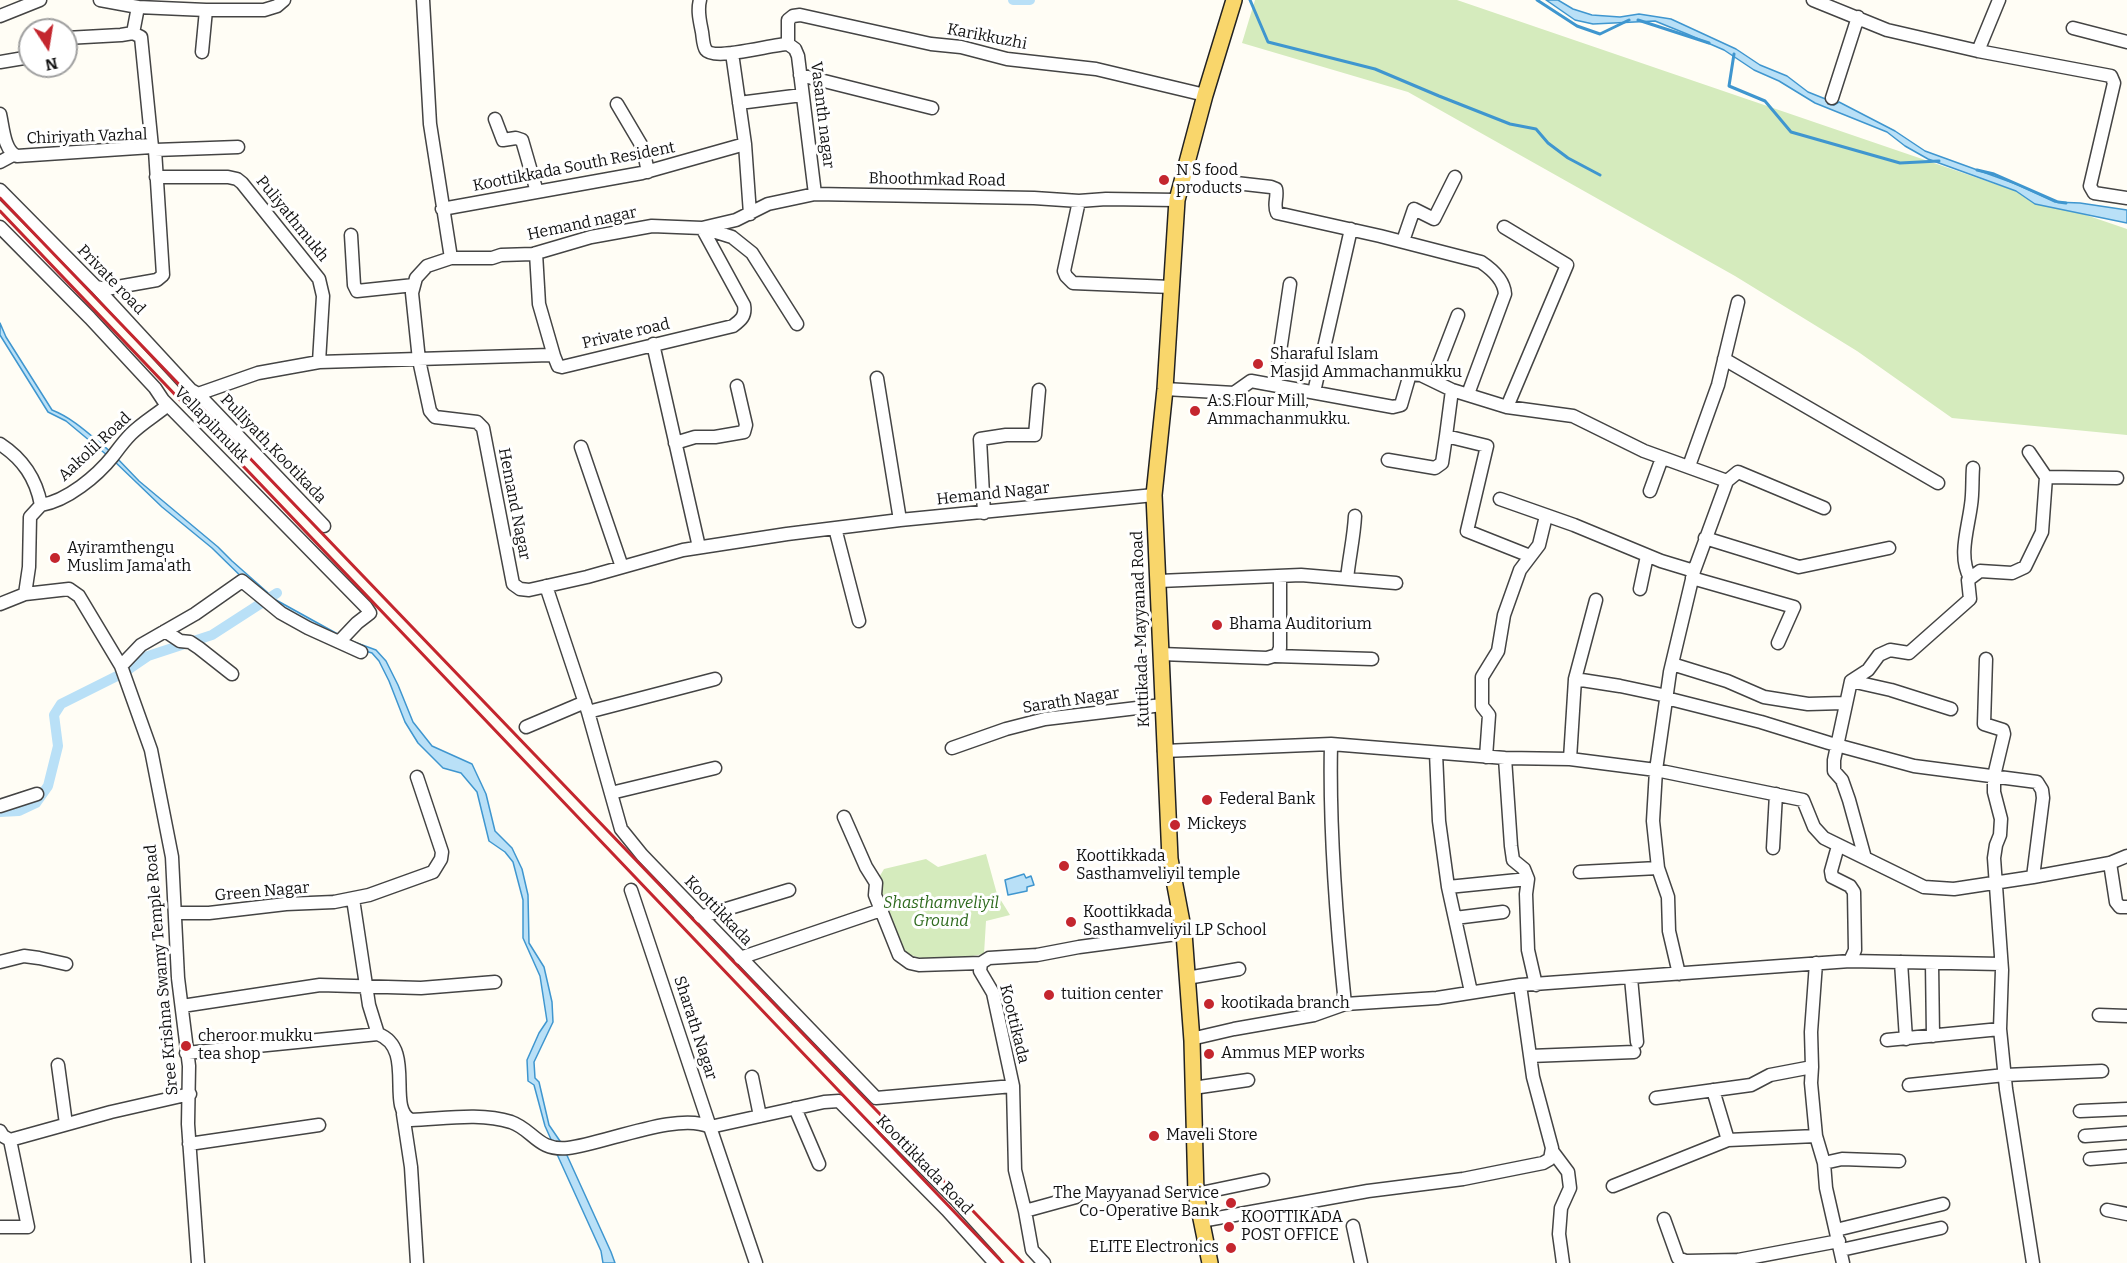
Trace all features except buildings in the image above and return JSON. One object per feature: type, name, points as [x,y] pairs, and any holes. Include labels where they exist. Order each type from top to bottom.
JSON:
[{"type":"main road","name":"Kuttikada-Mayyanad Road","points":[[1210,1263],[1196,1194],[1191,1039],[1184,933],[1170,859],[1154,495],[1165,389],[1177,200],[1205,95],[1234,0]]},
{"type":"street","points":[[0,16],[40,0]]},
{"type":"street","points":[[108,0],[138,7],[264,10],[277,6],[284,0]]},
{"type":"street","points":[[423,0],[430,124],[451,258]]},
{"type":"street","points":[[700,0],[698,8],[706,50],[711,54],[788,44]]},
{"type":"street","points":[[1813,0],[1887,30],[1978,51],[2111,76],[2114,83],[2090,186],[2094,193],[2127,198]]},
{"type":"street","points":[[1978,51],[1999,0]]},
{"type":"street","points":[[134,33],[138,7]]},
{"type":"street","points":[[202,52],[206,10]]},
{"type":"street","name":"Karikkuzhi","points":[[788,44],[788,20],[800,15],[1008,59],[1096,69],[1205,95]]},
{"type":"street","points":[[1832,99],[1858,17]]},
{"type":"street","points":[[2073,28],[2127,42]]},
{"type":"street","points":[[78,38],[121,36],[134,33],[141,37],[154,148],[238,147]]},
{"type":"street","name":"Vasanth nagar","points":[[788,44],[795,49],[800,75],[815,194]]},
{"type":"street","points":[[732,53],[746,144],[750,214]]},
{"type":"street","points":[[0,62],[18,59]]},
{"type":"street","points":[[800,75],[932,108]]},
{"type":"street","points":[[740,103],[802,95]]},
{"type":"street","points":[[617,104],[643,148],[648,172]]},
{"type":"street","name":"Chiriyath Vazhal","points":[[0,114],[9,150],[13,155],[154,148],[163,275],[157,280],[106,289],[96,287]]},
{"type":"street","points":[[495,119],[503,140],[516,138],[522,140],[537,192]]},
{"type":"street","name":"Koottikkada South Resident","points":[[442,209],[648,172],[746,144]]},
{"type":"street","points":[[0,162],[13,155]]},
{"type":"street","name":"Puliyathmukh","points":[[156,177],[228,177],[242,183],[319,279],[323,296],[319,362]]},
{"type":"street","points":[[1183,177],[1271,187],[1276,189],[1277,213],[1403,242],[1481,262],[1490,267],[1502,281],[1504,301],[1468,394]]},
{"type":"street","points":[[1403,242],[1414,208],[1434,219],[1455,177]]},
{"type":"street","name":"Private road","points":[[0,190],[96,287],[191,390],[198,394],[258,373],[319,362],[554,356],[558,366],[562,367],[734,326],[742,319],[745,311],[742,300],[702,228]]},
{"type":"street","name":"Bhoothmkad Road","points":[[702,228],[736,220],[768,204],[815,194],[1034,198],[1078,201],[1177,200]]},
{"type":"street","points":[[1078,201],[1064,271],[1069,280],[1073,283],[1171,287]]},
{"type":"street","name":"Hemand nagar","points":[[414,285],[416,278],[428,266],[451,258],[492,258],[501,255],[536,253],[577,241],[652,226],[702,228]]},
{"type":"street","name":"Vellapilmukk","points":[[0,227],[90,318],[168,405],[366,607],[370,613],[339,642]]},
{"type":"street","points":[[1504,227],[1567,265],[1508,407]]},
{"type":"street","points":[[702,228],[732,237],[752,253],[797,324]]},
{"type":"street","points":[[1314,392],[1351,229]]},
{"type":"street","points":[[351,235],[354,285],[357,291],[414,285],[412,293],[418,360]]},
{"type":"street","points":[[536,253],[539,304],[554,356]]},
{"type":"street","points":[[1275,386],[1290,284]]},
{"type":"street","points":[[1689,466],[1718,385],[1738,302]]},
{"type":"street","points":[[1432,380],[1458,315]]},
{"type":"street","points":[[653,344],[699,547]]},
{"type":"street","points":[[1724,359],[1938,483]]},
{"type":"street","name":"Hemand Nagar","points":[[418,360],[430,411],[435,417],[477,422],[483,428],[513,584],[529,590],[699,547],[900,520],[1154,495]]},
{"type":"street","points":[[1165,389],[1234,393],[1251,381],[1393,407],[1401,405],[1410,374],[1421,375],[1452,390],[1508,407],[1573,416],[1662,458],[1727,481]]},
{"type":"street","points":[[877,378],[900,520]]},
{"type":"street","points":[[675,443],[695,436],[715,437],[744,432],[746,425],[737,386]]},
{"type":"street","points":[[984,513],[980,439],[1006,435],[1035,435],[1039,390]]},
{"type":"street","points":[[1388,460],[1435,468],[1442,463],[1452,390]]},
{"type":"street","name":"Pulliyath,Kootikada","points":[[198,394],[324,526]]},
{"type":"street","name":"Aakolil Road","points":[[41,505],[51,503],[81,486],[114,455],[119,446],[133,432],[168,405]]},
{"type":"street","points":[[1446,436],[1487,446],[1467,531],[1530,556]]},
{"type":"street","points":[[0,444],[11,451],[34,478],[41,505],[30,517],[29,567],[25,594]]},
{"type":"street","points":[[581,447],[622,567]]},
{"type":"street","points":[[1865,858],[1850,800],[1842,780],[1834,771],[1833,760],[1851,681],[1868,670],[1879,655],[1890,650],[1910,653],[1970,599],[1968,580],[1980,571],[2012,573],[2025,567],[2042,532],[2046,477],[2029,452]]},
{"type":"street","points":[[1650,491],[1662,458]]},
{"type":"street","points":[[1970,579],[1965,561],[1965,535],[1971,504],[1973,468]]},
{"type":"street","points":[[1679,974],[1669,931],[1668,897],[1658,868],[1653,821],[1656,770],[1672,664],[1693,575],[1727,481],[1738,472],[1824,508]]},
{"type":"street","points":[[2046,477],[2117,478]]},
{"type":"street","points":[[1500,500],[1574,525],[1693,575],[1794,607],[1778,643]]},
{"type":"street","points":[[1347,579],[1355,516]]},
{"type":"street","points":[[1486,757],[1489,716],[1482,706],[1482,677],[1498,651],[1504,615],[1520,570],[1539,545],[1546,516]]},
{"type":"street","points":[[835,528],[859,621]]},
{"type":"street","points":[[1705,538],[1799,567],[1889,548]]},
{"type":"street","points":[[1640,589],[1647,556]]},
{"type":"street","points":[[1159,581],[1301,575],[1396,584]]},
{"type":"street","points":[[1275,656],[1280,648],[1280,576]]},
{"type":"street","points":[[121,666],[141,645],[195,614],[242,581],[281,613],[361,652]]},
{"type":"street","name":"Koottikkada","points":[[546,586],[624,833],[642,855],[876,1098],[1013,1086]]},
{"type":"street","name":"Sree Krishna Swamy Temple Road","points":[[0,604],[25,594],[69,589],[79,596],[121,666],[151,750],[172,857],[178,978],[189,1066],[189,1144],[198,1263]]},
{"type":"street","points":[[1570,759],[1575,679],[1596,600]]},
{"type":"street","points":[[165,632],[180,641],[190,642],[232,674]]},
{"type":"street","points":[[1161,654],[1372,659]]},
{"type":"street","points":[[1986,659],[1984,724],[2002,730],[2004,734],[1994,776],[1994,792],[2001,819],[2000,835],[1994,858],[2001,964],[2000,1029],[2004,1075],[2033,1263]]},
{"type":"street","points":[[1672,664],[1727,681],[1764,697],[1808,704],[1843,704]]},
{"type":"street","points":[[526,728],[586,707],[715,679]]},
{"type":"street","points":[[1575,679],[1667,697],[1914,766],[2037,782],[2042,790],[2043,798],[2033,877]]},
{"type":"street","points":[[1851,681],[1951,708]]},
{"type":"street","name":"Sarath Nagar","points":[[952,748],[1005,729],[1045,719],[1162,705]]},
{"type":"street","points":[[1164,751],[1331,744],[1486,757],[1570,759],[1656,770],[1803,800],[1814,827],[1824,838],[1924,887],[1954,889],[1997,883],[2110,862],[2127,856]]},
{"type":"street","points":[[1331,744],[1330,812],[1338,931],[1346,1004]]},
{"type":"street","points":[[1436,753],[1438,821],[1448,887],[1471,992]]},
{"type":"street","points":[[1506,758],[1513,860],[1524,869],[1528,879],[1528,950],[1536,985]]},
{"type":"street","points":[[611,793],[715,768]]},
{"type":"street","name":"Green Nagar","points":[[175,913],[209,913],[286,904],[333,902],[369,895],[433,873],[438,866],[442,852],[417,777]]},
{"type":"street","points":[[0,806],[37,794]]},
{"type":"street","points":[[1773,848],[1776,794]]},
{"type":"street","points":[[844,818],[866,867],[876,883],[875,895],[899,955],[910,963],[945,965],[981,963],[988,958],[1037,955],[1184,933]]},
{"type":"street","points":[[1838,846],[1831,871],[1832,877],[1850,886],[1854,892],[1854,950],[1850,962]]},
{"type":"street","points":[[2110,862],[2116,902],[2120,907],[2127,907]]},
{"type":"street","points":[[1580,872],[1658,868]]},
{"type":"street","points":[[1448,887],[1528,879]]},
{"type":"street","name":"Sharath Nagar","points":[[631,890],[756,1263]]},
{"type":"street","points":[[700,917],[789,890]]},
{"type":"street","points":[[352,899],[369,1005],[378,1034]]},
{"type":"street","points":[[740,958],[881,910]]},
{"type":"street","points":[[1455,918],[1503,912]]},
{"type":"street","points":[[0,962],[24,956],[66,964]]},
{"type":"street","points":[[1901,962],[1906,1038]]},
{"type":"street","name":"Koottikada","points":[[981,963],[981,971],[993,993],[1013,1086],[1015,1170],[1025,1211]]},
{"type":"street","points":[[1191,1039],[1314,1015],[1346,1004],[1437,998],[1520,985],[1801,966],[1816,963],[2001,964]]},
{"type":"street","points":[[1816,963],[1810,1083],[1816,1136],[1824,1162],[1826,1188],[1843,1263]]},
{"type":"street","points":[[1932,963],[1933,1036]]},
{"type":"street","points":[[1187,978],[1239,969]]},
{"type":"street","points":[[1530,1056],[1636,1047],[1631,978]]},
{"type":"street","points":[[182,1006],[320,986],[421,988],[495,982]]},
{"type":"street","points":[[1520,985],[1533,1077],[1553,1152],[1568,1172],[1570,1188],[1561,1208],[1559,1234],[1563,1263]]},
{"type":"street","points":[[2099,1015],[2127,1016]]},
{"type":"street","points":[[1887,1040],[2000,1029]]},
{"type":"street","points":[[186,1053],[378,1034],[386,1037],[395,1047],[401,1086],[401,1110],[411,1167],[417,1263]]},
{"type":"street","points":[[58,1065],[66,1124]]},
{"type":"street","points":[[1656,1098],[1751,1085],[1770,1075],[1812,1066]]},
{"type":"street","points":[[1909,1085],[2004,1075],[2102,1071]]},
{"type":"street","points":[[752,1077],[760,1116]]},
{"type":"street","points":[[1193,1088],[1248,1080]]},
{"type":"street","points":[[1713,1090],[1728,1140]]},
{"type":"street","points":[[0,1131],[10,1140],[190,1094]]},
{"type":"street","name":"Koottikkada Road","points":[[795,1108],[839,1101],[947,1210],[995,1263]]},
{"type":"street","points":[[403,1114],[411,1120],[479,1118],[512,1123],[547,1147],[558,1148],[588,1144],[638,1131],[692,1121],[710,1127],[795,1108],[819,1164]]},
{"type":"street","points":[[2080,1111],[2127,1108]]},
{"type":"street","points":[[189,1144],[319,1125]]},
{"type":"street","points":[[2085,1136],[2127,1133]]},
{"type":"street","points":[[1613,1186],[1728,1140],[1816,1136]]},
{"type":"street","points":[[0,1227],[28,1227],[10,1140]]},
{"type":"street","points":[[1201,1221],[1368,1191],[1463,1179],[1543,1163],[1550,1159],[1553,1152]]},
{"type":"street","points":[[2090,1159],[2127,1156]]},
{"type":"street","points":[[1824,1162],[1842,1159],[1899,1161]]},
{"type":"street","points":[[1196,1194],[1263,1180]]},
{"type":"street","points":[[1044,1263],[1032,1250],[1025,1211],[1076,1197]]},
{"type":"street","points":[[1838,1240],[1943,1204]]},
{"type":"street","points":[[2107,1210],[2127,1214]]},
{"type":"street","points":[[1664,1219],[1678,1258],[1686,1261],[1738,1260],[1838,1240],[1941,1228]]},
{"type":"street","points":[[1353,1226],[1361,1263]]},
{"type":"green space","points":[[1255,0],[1457,0],[2127,229],[2127,435],[1952,418],[1857,351],[1735,276],[1408,92],[1242,43]]},
{"type":"green space","name":"Shasthamveliyil Ground","points":[[986,854],[997,894],[1010,915],[986,921],[984,954],[954,959],[935,959],[905,953],[879,889],[878,879],[884,869],[926,859],[938,867]]},
{"type":"water","points":[[1546,0],[1558,0],[1573,9],[1592,15],[1620,17],[1639,14],[1671,19],[1736,49],[1760,65],[1787,76],[1808,92],[1828,100],[1828,104],[1834,105],[1839,102],[1895,131],[1925,151],[2016,184],[2055,202],[2127,210],[2127,223],[2035,204],[2016,191],[1928,159],[1887,132],[1815,103],[1779,81],[1754,70],[1724,50],[1655,21],[1593,24],[1575,20]]},
{"type":"water","points":[[0,323],[6,337],[52,410],[76,423],[90,434],[111,452],[108,456],[66,421],[48,412],[0,335]]},
{"type":"water","points":[[115,456],[139,481],[218,547],[276,600],[343,637],[339,641],[257,592],[212,548],[162,507],[112,459]]},
{"type":"water","points":[[346,639],[376,650],[386,661],[413,722],[432,746],[472,764],[486,794],[495,831],[512,848],[522,869],[528,895],[529,943],[544,967],[552,1002],[553,1022],[534,1062],[535,1078],[539,1082],[549,1125],[562,1144],[554,1146],[545,1126],[534,1085],[528,1081],[527,1060],[547,1021],[540,976],[523,938],[523,900],[513,862],[505,852],[489,841],[477,792],[461,773],[443,768],[418,743],[405,722],[379,661],[372,653],[362,650]]},
{"type":"water","points":[[1024,874],[1026,878],[1031,876],[1034,885],[1027,887],[1027,891],[1008,895],[1005,880]]},
{"type":"water","points":[[565,1151],[615,1263],[603,1263],[601,1251],[556,1152]]},
{"type":"waterway","points":[[1013,0],[1030,0]]},
{"type":"waterway","points":[[1250,0],[1268,42],[1375,69],[1510,124],[1536,129],[1548,143],[1568,158],[1600,175]]},
{"type":"waterway","points":[[1537,0],[1577,26],[1600,34],[1629,20]]},
{"type":"waterway","points":[[1638,20],[1709,43]]},
{"type":"waterway","points":[[1734,54],[1729,86],[1765,101],[1791,132],[1900,163],[1939,161]]},
{"type":"waterway","points":[[1977,170],[1994,174],[2058,202],[2066,203]]},
{"type":"waterway","points":[[0,812],[19,811],[36,803],[48,786],[58,746],[54,715],[61,704],[123,673],[148,656],[212,635],[277,593]]},
{"type":"railway","points":[[0,198],[1023,1263]]},
{"type":"railway","points":[[0,211],[1003,1263]]},
{"type":"place","name":"N S food products","points":[[1164,180]]},
{"type":"place","name":"Sharaful Islam Masjid Ammachanmukku","points":[[1258,364]]},
{"type":"place","name":"A.S.Flour Mill, Ammachanmukku.","points":[[1195,411]]},
{"type":"place","name":"Ayiramthengu Muslim Jama'ath","points":[[55,558]]},
{"type":"place","name":"Bhama Auditorium","points":[[1217,625]]},
{"type":"place","name":"Federal Bank","points":[[1207,800]]},
{"type":"place","name":"Mickeys","points":[[1175,825]]},
{"type":"place","name":"Koottikkada Sasthamveliyil temple","points":[[1064,866]]},
{"type":"place","name":"Koottikkada Sasthamveliyil LP School","points":[[1071,922]]},
{"type":"place","name":"tuition center","points":[[1049,995]]},
{"type":"place","name":"kootikada branch","points":[[1209,1004]]},
{"type":"place","name":"cheroor mukku tea shop","points":[[186,1046]]},
{"type":"place","name":"Ammus MEP works","points":[[1209,1054]]},
{"type":"place","name":"Maveli Store","points":[[1154,1136]]},
{"type":"place","name":"The Mayyanad Service Co-Operative Bank","points":[[1231,1203]]},
{"type":"place","name":"KOOTTIKADA POST OFFICE","points":[[1229,1227]]},
{"type":"place","name":"ELITE Electronics","points":[[1231,1248]]}]
